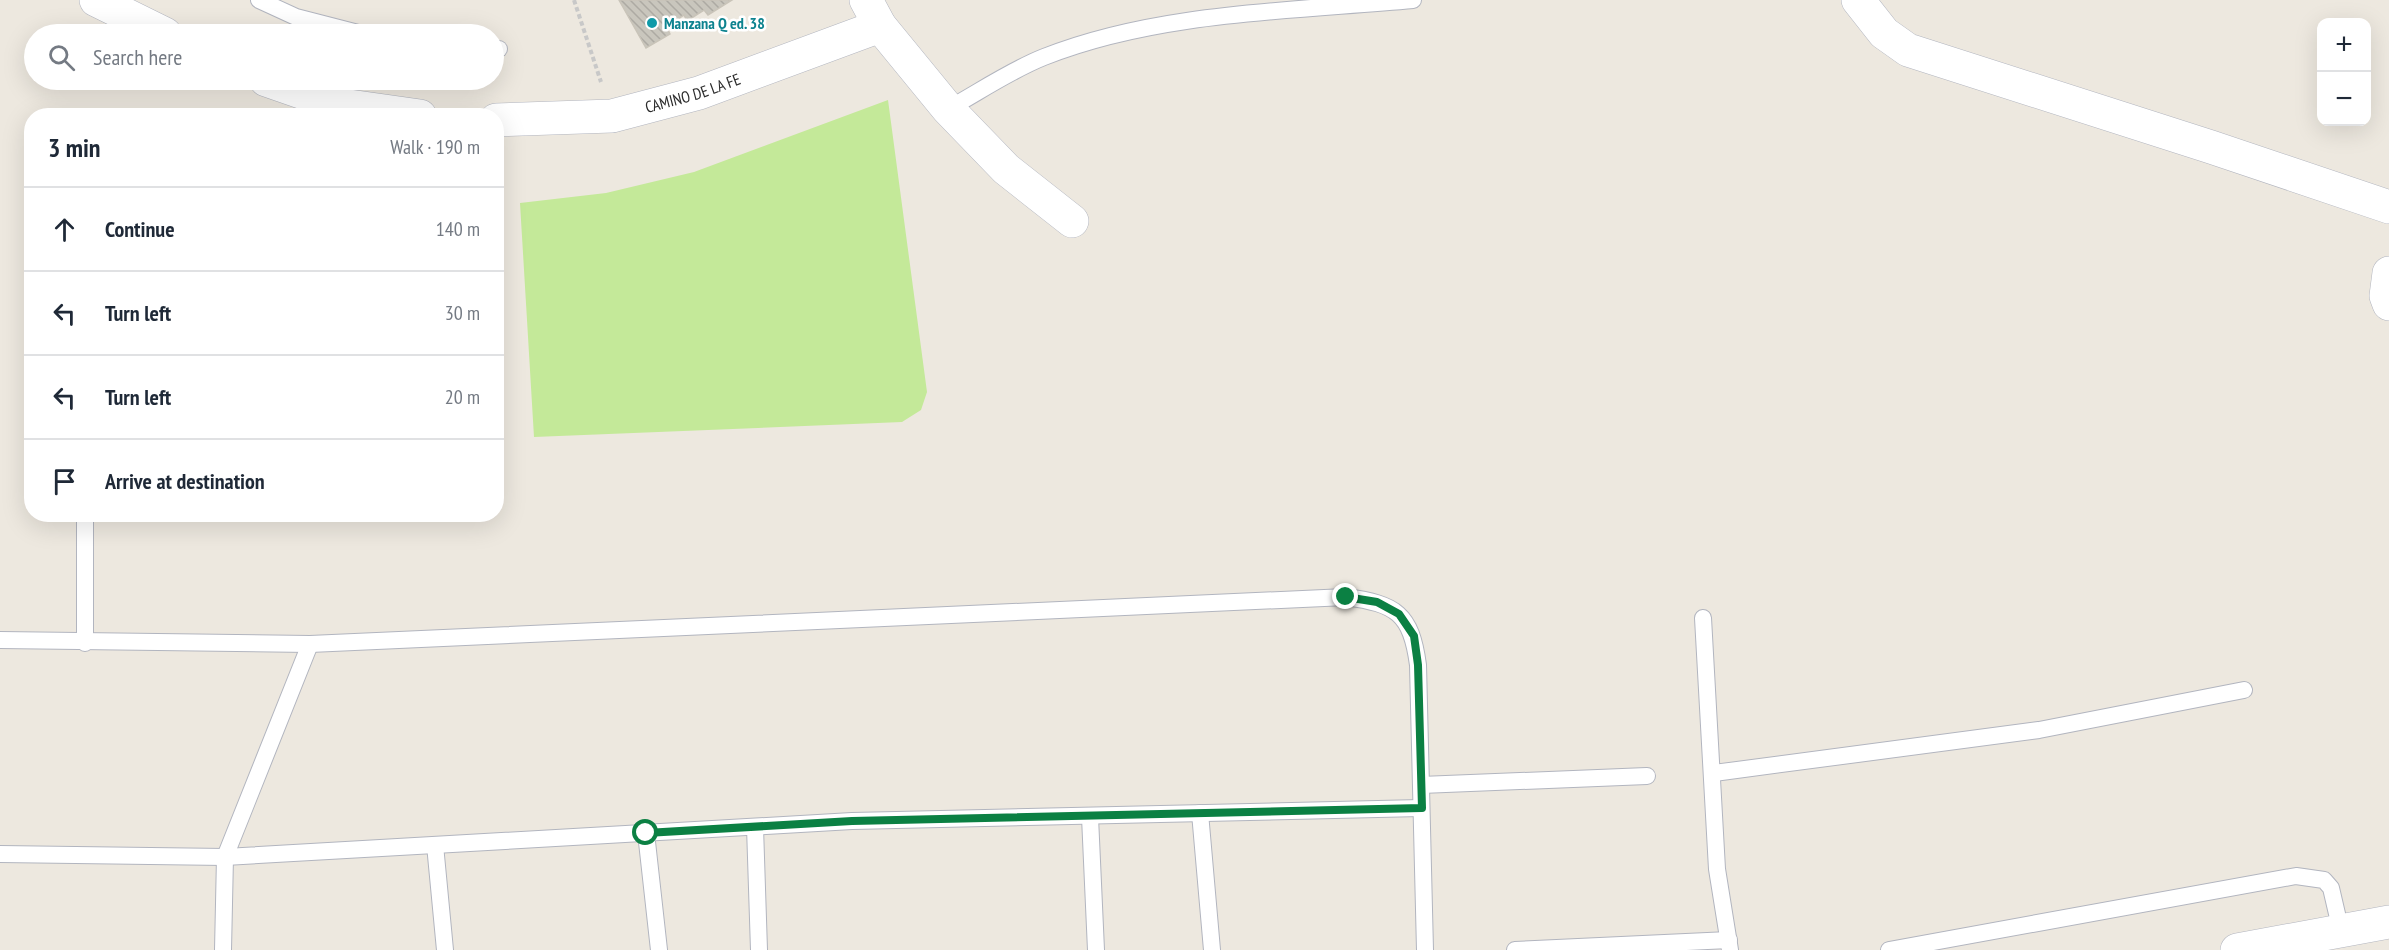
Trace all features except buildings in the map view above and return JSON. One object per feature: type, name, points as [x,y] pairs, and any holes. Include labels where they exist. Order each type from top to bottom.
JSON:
[{"type":"street","points":[[1858,0],[1884,33],[1908,50],[2211,147],[2389,207]]},
{"type":"street","points":[[116,5],[148,24]]},
{"type":"street","name":"CAMINO DE LA FE","points":[[504,120],[612,116],[699,93],[873,13]]},
{"type":"street","points":[[873,13],[948,109],[1006,169],[1072,220]]},
{"type":"street","points":[[295,90],[335,104],[363,108]]},
{"type":"street","points":[[2389,273],[2386,296],[2389,304]]},
{"type":"street","points":[[2237,950],[2389,922]]},
{"type":"lane","points":[[259,0],[296,17],[323,24]]},
{"type":"lane","points":[[948,109],[1043,57],[1135,29],[1230,17],[1413,0]]},
{"type":"lane","points":[[85,522],[85,642]]},
{"type":"lane","points":[[0,640],[310,644],[1346,597],[1377,602],[1399,614],[1414,636],[1418,665],[1425,950]]},
{"type":"lane","points":[[1515,950],[1730,945],[1717,869],[1714,773],[1703,618]]},
{"type":"lane","points":[[223,950],[225,857],[310,644]]},
{"type":"lane","points":[[1714,773],[2039,730],[2244,690]]},
{"type":"lane","points":[[1421,785],[1647,776]]},
{"type":"lane","points":[[0,854],[225,857],[852,821],[1422,808]]},
{"type":"lane","points":[[1200,813],[1212,950]]},
{"type":"lane","points":[[1090,817],[1096,950]]},
{"type":"lane","points":[[755,827],[759,950]]},
{"type":"lane","points":[[646,833],[659,950]]},
{"type":"lane","points":[[435,845],[445,950]]},
{"type":"lane","points":[[1889,950],[2296,876],[2324,880],[2331,888],[2341,931]]},
{"type":"path","points":[[574,0],[612,116]]},
{"type":"green space","points":[[888,100],[927,392],[921,410],[902,422],[534,437],[520,203],[606,193],[694,172]]},
{"type":"place","name":"Manzana Q ed. 38","points":[[652,23]]},
{"type":"route","points":[[646,833],[852,821],[1422,808],[1418,665],[1414,636],[1399,614],[1377,602],[1346,597]]}]
